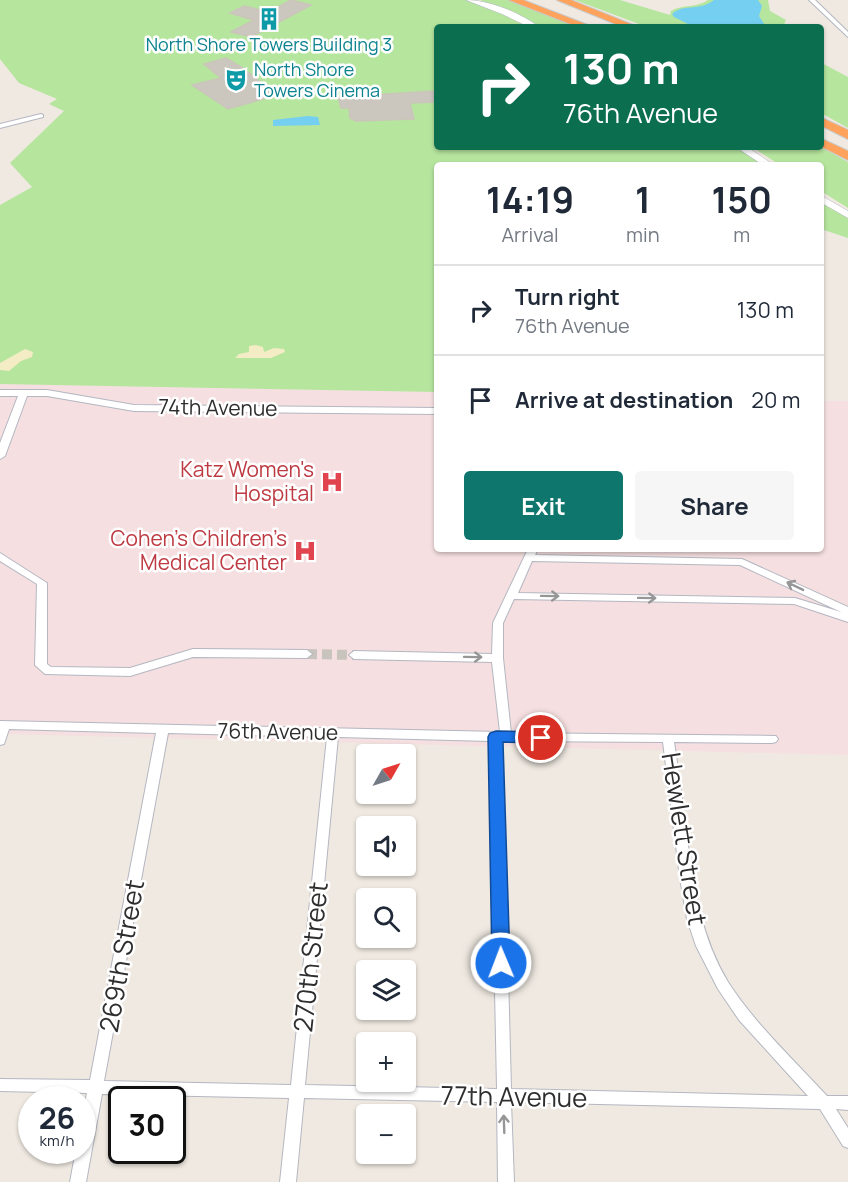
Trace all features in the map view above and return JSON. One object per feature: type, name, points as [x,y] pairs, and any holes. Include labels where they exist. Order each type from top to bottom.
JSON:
[{"type":"highway","points":[[514,0],[580,24]]},
{"type":"highway","points":[[531,0],[591,24]]},
{"type":"highway","points":[[562,0],[626,24]]},
{"type":"highway","points":[[824,122],[848,135]]},
{"type":"highway","points":[[824,143],[848,156]]},
{"type":"main road","points":[[470,0],[505,12],[529,24]]},
{"type":"main road","points":[[746,150],[764,162]]},
{"type":"main road","points":[[824,200],[848,215]]},
{"type":"street","points":[[812,0],[848,35]]},
{"type":"street","points":[[0,126],[41,116]]},
{"type":"street","points":[[0,117],[10,123]]},
{"type":"street","name":"74th Avenue","points":[[0,393],[47,393],[134,408],[434,411]]},
{"type":"street","points":[[0,456],[23,393]]},
{"type":"street","points":[[506,1182],[501,737],[496,658],[498,623],[513,596],[531,554],[742,562],[848,611]]},
{"type":"street","points":[[0,556],[42,583],[41,665],[49,671],[130,672],[193,653],[307,654]]},
{"type":"street","points":[[513,596],[795,601],[848,618]]},
{"type":"street","points":[[354,655],[496,658]]},
{"type":"street","points":[[0,741],[3,725]]},
{"type":"street","name":"76th Avenue","points":[[3,725],[501,737],[772,739]]},
{"type":"street","name":"269th Street","points":[[78,1182],[98,1088],[163,729]]},
{"type":"street","name":"270th Street","points":[[288,1182],[333,733]]},
{"type":"street","name":"Hewlett Street","points":[[668,739],[686,878],[694,919],[703,946],[723,985],[744,1016],[824,1103],[848,1141]]},
{"type":"street","name":"77th Avenue","points":[[0,1085],[848,1103]]},
{"type":"shaded area","points":[[0,384],[434,392],[434,552],[824,552],[824,401],[848,401],[848,755],[0,734]]},
{"type":"green space","points":[[0,0],[470,0],[528,24],[434,24],[434,150],[746,150],[764,162],[434,162],[434,392],[0,384],[0,205],[32,187],[10,163],[64,111],[49,104],[57,99],[19,83],[0,59]]},
{"type":"green space","points":[[480,0],[508,0],[573,24],[536,24]]},
{"type":"green space","points":[[575,0],[620,0],[670,15],[671,11],[676,9],[708,0],[768,0],[770,11],[786,20],[784,24],[639,24]]},
{"type":"green space","points":[[824,64],[848,77],[848,128],[824,115]]},
{"type":"green space","points":[[824,149],[848,162],[848,208],[824,193],[824,162],[775,162],[757,150]]},
{"type":"green space","points":[[824,200],[848,215],[848,238],[824,230]]},
{"type":"sand","points":[[249,346],[263,347],[264,352],[274,348],[284,349],[285,352],[271,358],[235,358],[239,354],[249,352]]},
{"type":"sand","points":[[25,349],[33,352],[32,357],[21,361],[9,371],[0,370],[0,363]]},
{"type":"water","points":[[714,0],[758,0],[762,6],[759,16],[764,24],[688,24],[672,14],[681,9],[708,4]]},
{"type":"water","points":[[318,117],[320,125],[273,126],[273,120]]},
{"type":"building","name":"North Shore Towers Building 3","points":[[291,0],[311,5],[251,37],[231,32],[254,20],[230,13],[244,6],[269,12]]},
{"type":"building","points":[[226,58],[243,68],[277,95],[228,109],[192,85],[221,78],[204,64]]},
{"type":"building","points":[[434,91],[434,102],[410,103],[414,119],[356,121],[350,118],[349,108],[341,108],[338,97]]},
{"type":"tunnel","points":[[307,654],[354,655]]},
{"type":"place","name":"North Shore Towers Building 3","points":[[269,19]]},
{"type":"place","name":"North Shore Towers Cinema","points":[[236,80]]},
{"type":"place","name":"Katz Women's Hospital","points":[[332,482]]},
{"type":"place","name":"Cohen’s Children’s Medical Center","points":[[305,551]]},
{"type":"route","points":[[501,963],[496,737],[541,738]]}]
